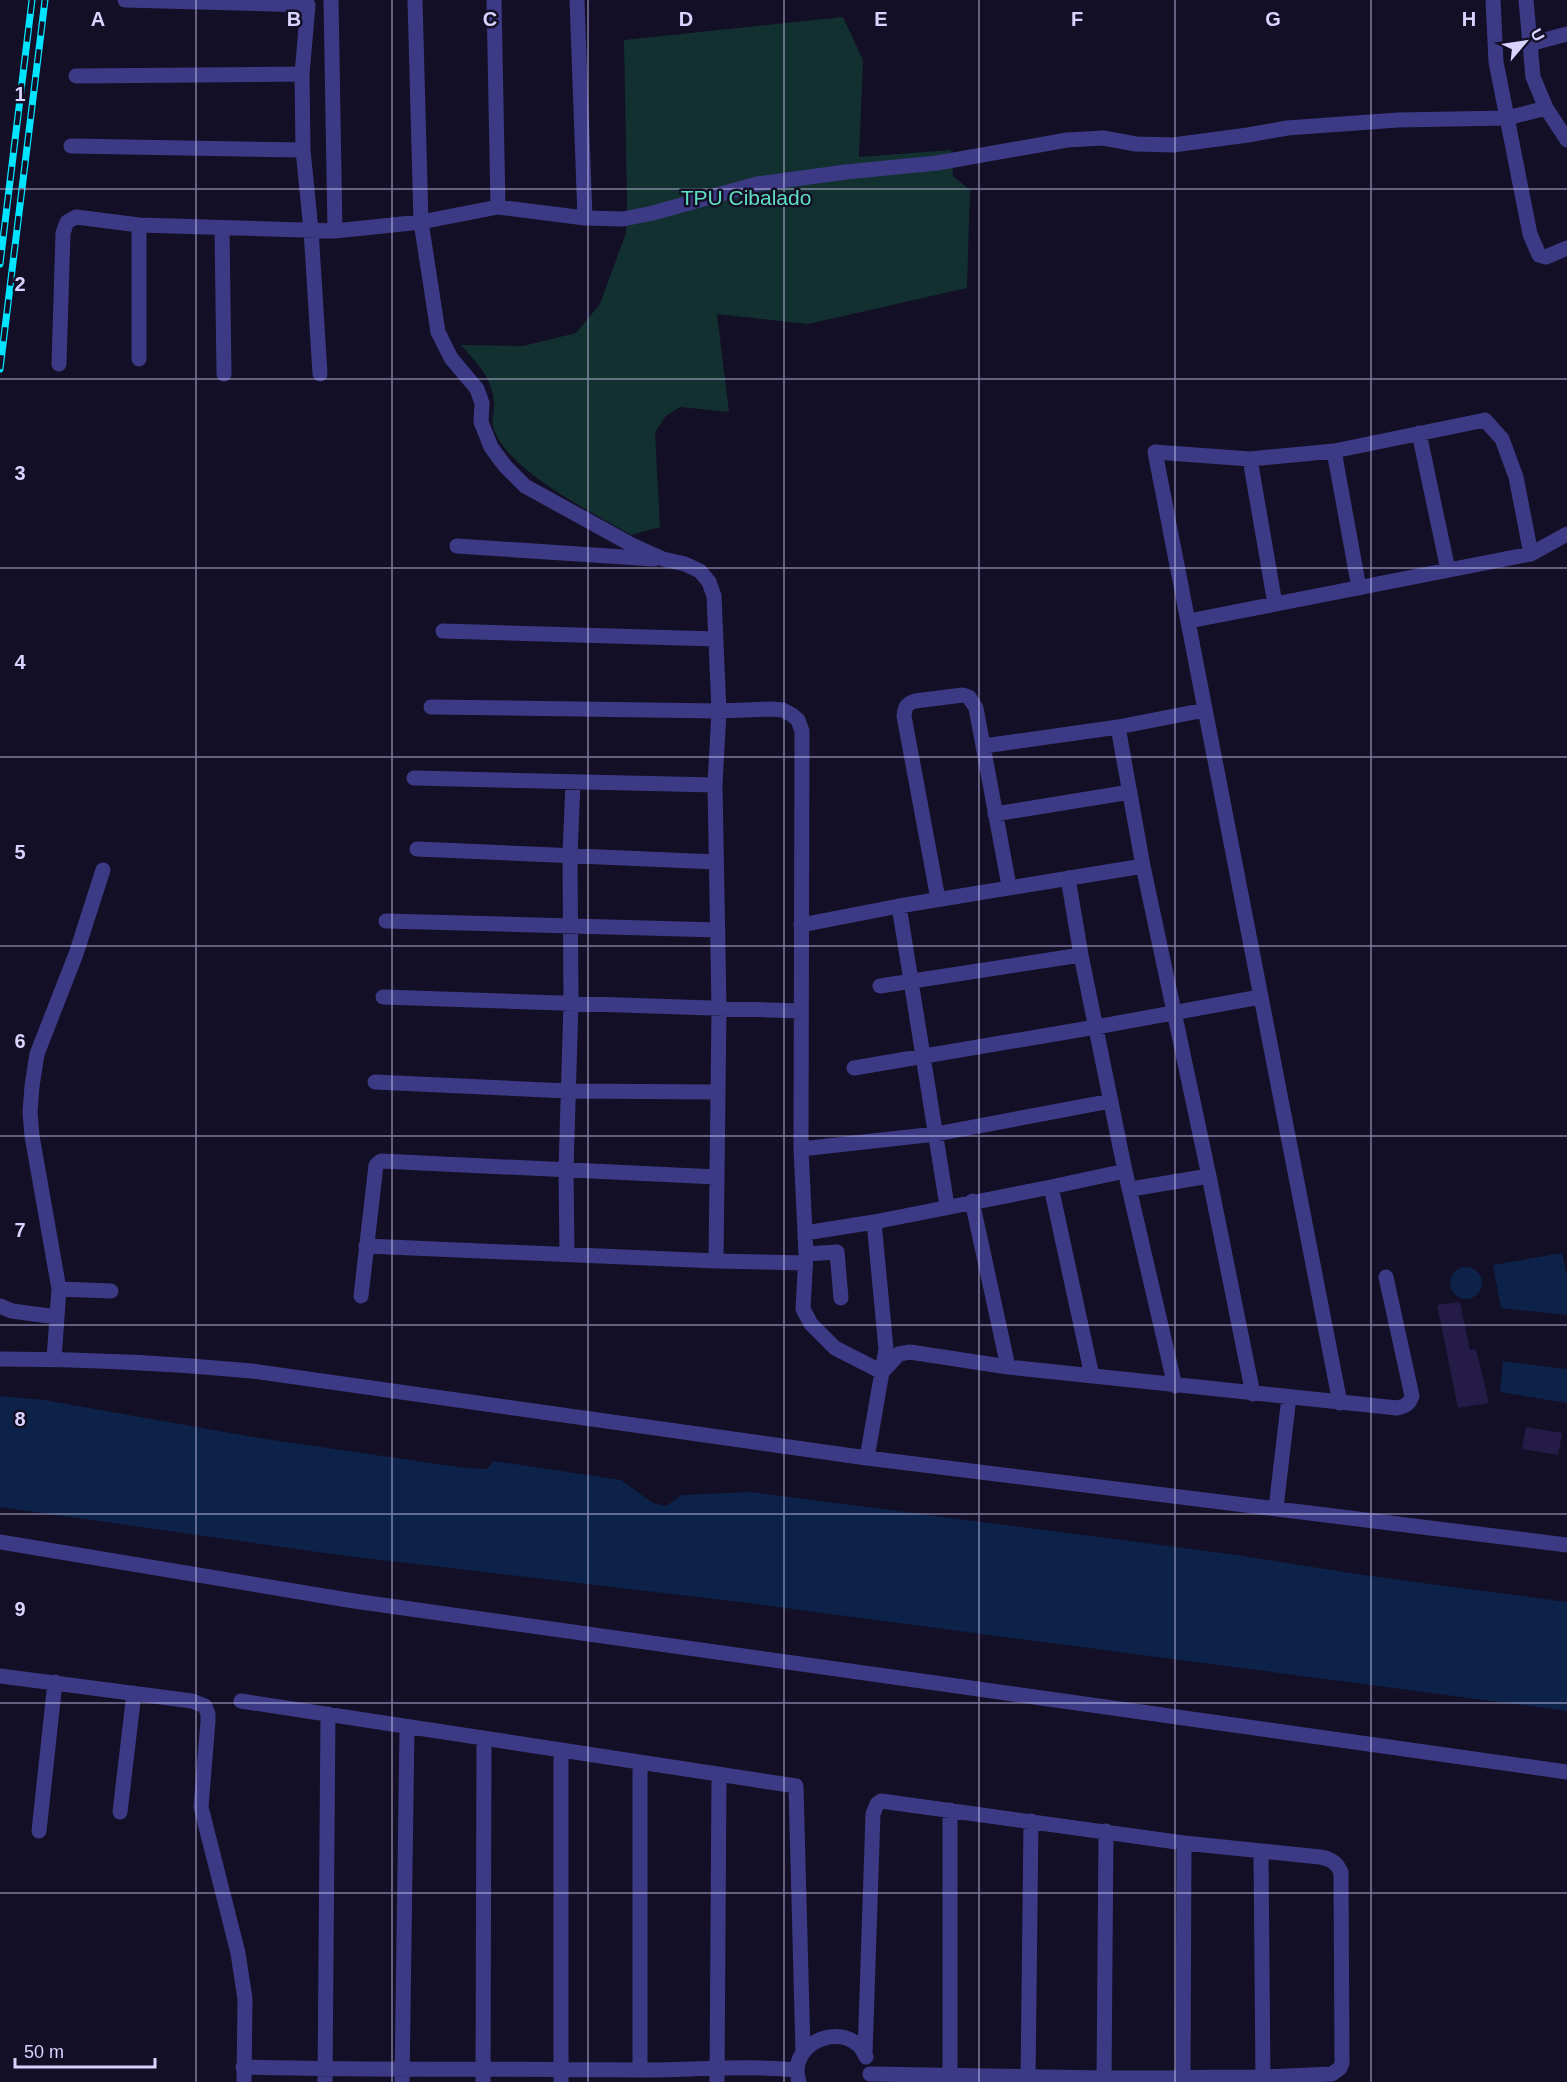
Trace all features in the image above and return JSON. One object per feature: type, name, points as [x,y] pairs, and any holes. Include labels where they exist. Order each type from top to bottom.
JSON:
[{"type":"street","points":[[125,0],[273,2],[308,5],[325,0]]},
{"type":"street","points":[[331,0],[334,231]]},
{"type":"street","points":[[415,0],[421,222],[438,332],[451,358],[477,389],[482,403],[481,422],[491,447],[525,486],[579,517],[663,559]]},
{"type":"street","points":[[494,0],[498,207]]},
{"type":"street","points":[[577,0],[585,218]]},
{"type":"street","points":[[1493,0],[1496,62],[1528,112],[1567,140]]},
{"type":"street","points":[[1526,0],[1533,77],[1528,112],[1534,246],[1539,255],[1546,257],[1567,248]]},
{"type":"street","points":[[308,5],[302,74],[303,150],[321,374]]},
{"type":"street","points":[[1529,44],[1567,34]]},
{"type":"street","points":[[76,76],[302,74]]},
{"type":"street","points":[[59,364],[63,233],[67,222],[76,217],[139,225],[334,231],[421,222],[498,207],[585,218],[623,219],[757,184],[937,163],[1067,140],[1103,138],[1136,144],[1173,145],[1337,123],[1528,112]]},
{"type":"street","points":[[71,146],[303,150]]},
{"type":"street","points":[[139,225],[139,359]]},
{"type":"street","points":[[222,229],[224,374]]},
{"type":"street","points":[[1340,1403],[1155,453],[1250,459],[1334,451],[1485,420],[1502,440],[1516,477],[1531,554]]},
{"type":"street","points":[[1419,433],[1448,570]]},
{"type":"street","points":[[1334,451],[1359,588]]},
{"type":"street","points":[[1250,459],[1275,604]]},
{"type":"street","points":[[1189,621],[1531,554],[1567,534]]},
{"type":"street","points":[[457,546],[663,559],[685,564],[699,571],[709,582],[714,596],[719,711],[715,785],[719,1008],[716,1092],[716,1261]]},
{"type":"street","points":[[443,631],[716,639]]},
{"type":"street","points":[[938,899],[904,716],[908,703],[915,700],[969,697],[976,708],[1009,886]]},
{"type":"street","points":[[431,707],[783,710],[798,720],[802,731],[801,1149],[805,1233],[803,1309],[811,1324],[835,1348],[882,1372]]},
{"type":"street","points":[[984,746],[1118,727],[1206,710]]},
{"type":"street","points":[[1118,727],[1143,866],[1176,1012],[1253,1394]]},
{"type":"street","points":[[414,778],[715,785]]},
{"type":"street","points":[[567,1254],[566,1169],[571,1005],[570,855],[573,783]]},
{"type":"street","points":[[995,814],[1130,792]]},
{"type":"street","points":[[417,849],[716,862]]},
{"type":"street","points":[[801,925],[1009,886],[1143,866]]},
{"type":"street","points":[[54,1359],[59,1289],[32,1137],[30,1112],[32,1086],[37,1054],[76,954],[104,870]]},
{"type":"street","points":[[1068,878],[1081,955],[1125,1171],[1175,1386]]},
{"type":"street","points":[[898,906],[947,1206]]},
{"type":"street","points":[[386,921],[718,930]]},
{"type":"street","points":[[880,986],[1081,955]]},
{"type":"street","points":[[383,997],[801,1011]]},
{"type":"street","points":[[854,1068],[1260,997]]},
{"type":"street","points":[[375,1082],[568,1091],[716,1092]]},
{"type":"street","points":[[801,1149],[936,1134],[1111,1101]]},
{"type":"street","points":[[361,1296],[376,1166],[381,1161],[717,1177]]},
{"type":"street","points":[[805,1233],[874,1222],[1125,1171]]},
{"type":"street","points":[[1131,1189],[1209,1176]]},
{"type":"street","points":[[1051,1187],[1092,1376]]},
{"type":"street","points":[[972,1201],[1008,1367]]},
{"type":"street","points":[[867,1458],[886,1349],[874,1222]]},
{"type":"street","points":[[366,1246],[716,1261],[805,1258],[837,1252],[841,1298]]},
{"type":"street","points":[[882,1372],[899,1354],[910,1352],[1008,1367],[1175,1386],[1340,1403],[1405,1407],[1412,1396],[1386,1277]]},
{"type":"street","points":[[59,1289],[111,1291]]},
{"type":"street","points":[[0,1306],[12,1311],[57,1317]]},
{"type":"street","points":[[0,1359],[54,1359],[252,1371],[867,1458],[1567,1545]]},
{"type":"street","points":[[1276,1508],[1289,1397]]},
{"type":"street","points":[[0,1542],[354,1601],[1567,1772]]},
{"type":"street","points":[[0,1676],[134,1693],[199,1703],[204,1706],[208,1714],[201,1807],[238,1953],[245,1999],[243,2074],[561,2075],[640,2070],[717,2075],[798,2076],[803,2052],[796,1786],[242,1701]]},
{"type":"street","points":[[39,1831],[55,1682]]},
{"type":"street","points":[[120,1812],[134,1693]]},
{"type":"street","points":[[325,2076],[328,1714]]},
{"type":"street","points":[[402,2076],[407,1727]]},
{"type":"street","points":[[483,2075],[484,1738]]},
{"type":"street","points":[[561,1750],[561,2075]]},
{"type":"street","points":[[640,1762],[640,2070]]},
{"type":"street","points":[[717,2075],[719,1775]]},
{"type":"street","points":[[885,1801],[950,1810],[1184,1843],[1332,1860],[1341,1872],[1342,1895],[1342,2063],[1340,2068],[1327,2075],[1263,2080],[869,2078],[865,2054],[874,1808],[885,1801]]},
{"type":"street","points":[[950,1810],[950,2078]]},
{"type":"street","points":[[1028,2080],[1031,1821]]},
{"type":"street","points":[[1104,2080],[1106,1831]]},
{"type":"street","points":[[1183,2080],[1184,1843]]},
{"type":"street","points":[[1261,1852],[1263,2080]]},
{"type":"street","points":[[803,2052],[812,2043],[834,2036],[852,2041],[865,2054]]},
{"type":"green space","name":"TPU Cibalado","points":[[843,17],[863,60],[859,157],[951,150],[953,176],[970,190],[967,288],[808,324],[717,314],[729,412],[680,407],[666,416],[655,432],[660,527],[631,535],[552,489],[514,458],[501,442],[493,426],[493,394],[487,378],[461,345],[523,346],[576,333],[600,304],[626,233],[624,40]]},
{"type":"water","points":[[1562,1253],[1567,1275],[1567,1315],[1501,1308],[1493,1265]]},
{"type":"water","points":[[1466,1267],[1477,1272],[1482,1283],[1477,1294],[1466,1299],[1455,1294],[1450,1283],[1455,1272]]},
{"type":"water","points":[[1503,1361],[1567,1369],[1567,1403],[1500,1392]]},
{"type":"water","points":[[0,1396],[44,1400],[259,1438],[465,1468],[487,1469],[494,1461],[621,1480],[653,1503],[666,1506],[682,1495],[751,1492],[1230,1554],[1363,1575],[1567,1602],[1567,1711],[740,1602],[339,1555],[0,1507]]},
{"type":"building","points":[[1460,1302],[1470,1350],[1476,1349],[1489,1403],[1458,1408],[1437,1305]]},
{"type":"building","points":[[1526,1427],[1562,1433],[1558,1455],[1522,1449]]},
{"type":"railway","points":[[0,264],[32,0]]},
{"type":"railway","points":[[0,369],[45,0]]}]
